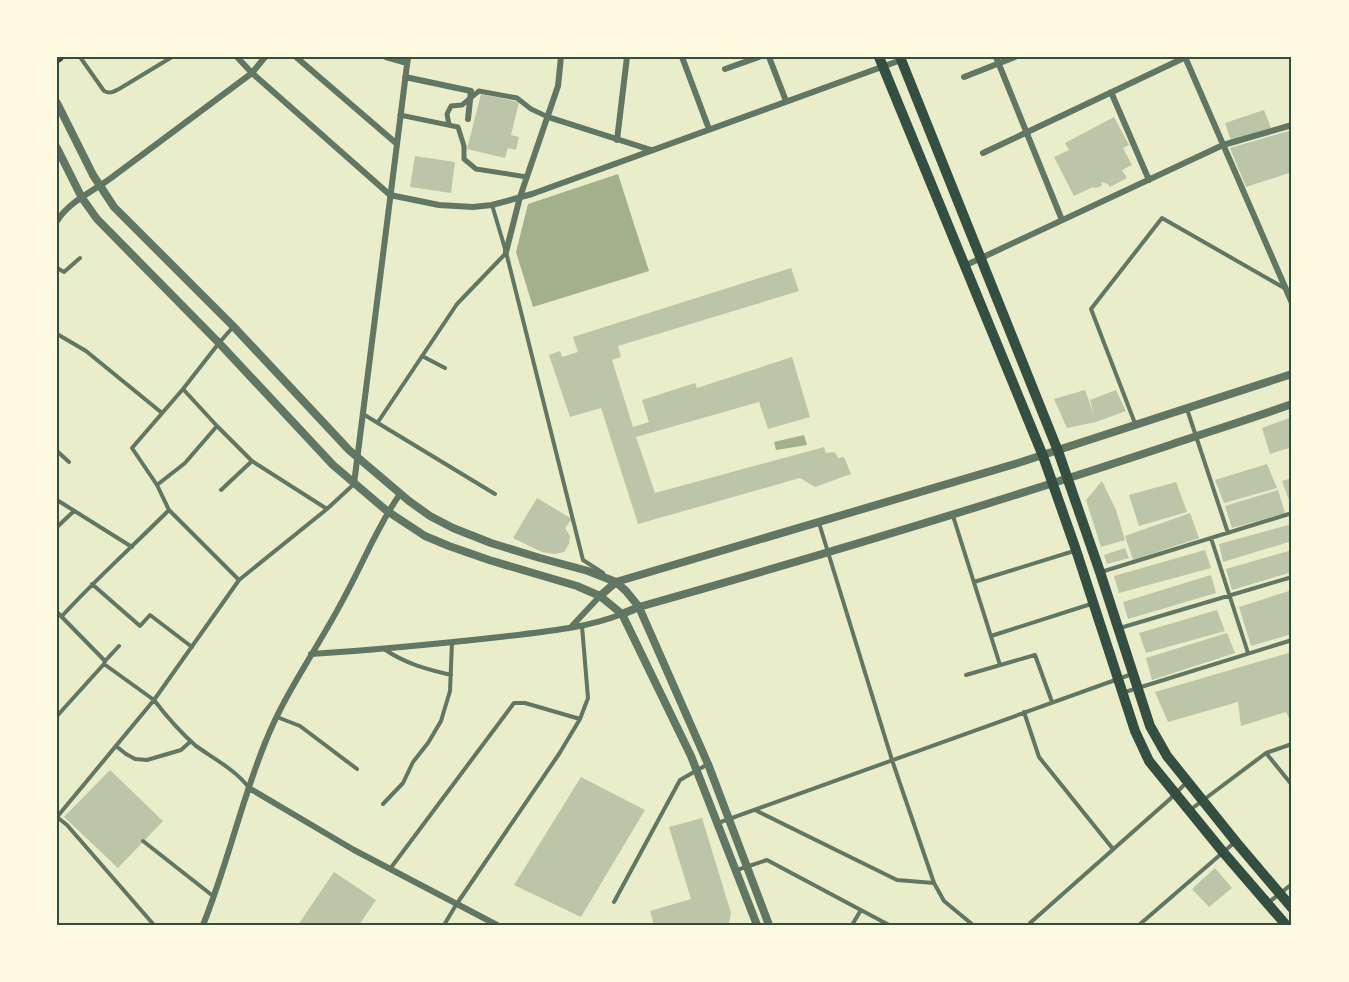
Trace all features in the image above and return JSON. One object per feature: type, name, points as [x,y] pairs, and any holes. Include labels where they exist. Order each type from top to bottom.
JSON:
[{"type":"main road","points":[[900,58],[1058,451],[1150,726],[1167,756],[1292,908]]},
{"type":"main road","points":[[881,62],[1043,456],[1122,694],[1149,761],[1286,925]]},
{"type":"street","points":[[237,57],[252,73],[390,195],[439,205],[473,207],[492,205],[520,197],[786,101],[881,62],[900,58]]},
{"type":"street","points":[[57,221],[72,204],[100,187],[252,73],[265,57]]},
{"type":"street","points":[[296,57],[397,144]]},
{"type":"street","points":[[354,484],[407,60],[386,57]]},
{"type":"street","points":[[507,252],[520,197],[558,86],[561,57]]},
{"type":"street","points":[[617,140],[627,57]]},
{"type":"street","points":[[682,57],[709,129]]},
{"type":"street","points":[[725,69],[759,57]]},
{"type":"street","points":[[770,57],[786,101]]},
{"type":"street","points":[[964,77],[997,60],[1015,57]]},
{"type":"street","points":[[983,153],[1185,57],[1292,303]]},
{"type":"street","points":[[997,60],[1062,220]]},
{"type":"street","points":[[405,77],[471,91],[468,118]]},
{"type":"street","points":[[449,125],[447,114],[452,106],[462,105],[479,91],[517,98],[531,109],[548,117],[651,150]]},
{"type":"street","points":[[1111,93],[1149,180]]},
{"type":"street","points":[[57,103],[100,187],[114,207],[234,327],[337,438],[400,494],[430,516],[463,532],[491,543],[588,571],[616,582],[626,591],[639,607],[708,764],[768,922],[755,925],[736,870],[696,770],[622,614],[600,596],[578,586],[489,560],[425,536],[387,511],[354,484],[333,465],[219,343],[97,219],[82,198],[57,148]]},
{"type":"street","points":[[400,116],[458,127],[464,146],[464,159],[476,169],[527,177]]},
{"type":"street","points":[[964,266],[1223,145],[1292,126]]},
{"type":"street","points":[[571,627],[616,582],[1043,456],[1292,374]]},
{"type":"street","points":[[311,654],[452,642],[597,623],[639,607],[953,516],[1292,404]]},
{"type":"street","points":[[203,925],[264,744],[276,717],[346,596],[387,511],[400,494]]},
{"type":"street","points":[[249,788],[354,850],[497,925]]},
{"type":"lane","points":[[80,57],[104,91],[108,93],[119,89],[172,57]]},
{"type":"lane","points":[[492,205],[507,252],[583,560],[616,582]]},
{"type":"lane","points":[[1136,426],[1091,309],[1162,218],[1286,289]]},
{"type":"lane","points":[[378,422],[457,304],[507,252]]},
{"type":"lane","points":[[57,268],[64,272],[80,258]]},
{"type":"lane","points":[[234,327],[132,448],[157,484],[169,510],[239,580]]},
{"type":"lane","points":[[57,334],[86,351],[162,413]]},
{"type":"lane","points":[[422,356],[444,368]]},
{"type":"lane","points":[[183,388],[252,461],[327,509]]},
{"type":"lane","points":[[1187,409],[1228,533]]},
{"type":"lane","points":[[363,414],[495,494]]},
{"type":"lane","points":[[157,484],[185,464],[217,426]]},
{"type":"lane","points":[[57,451],[69,462]]},
{"type":"lane","points":[[221,490],[252,461]]},
{"type":"lane","points":[[154,925],[67,825],[57,817],[154,700],[239,580],[327,509],[354,484]]},
{"type":"lane","points":[[57,500],[132,547]]},
{"type":"lane","points":[[62,616],[169,510]]},
{"type":"lane","points":[[57,527],[74,511]]},
{"type":"lane","points":[[1100,572],[1292,513]]},
{"type":"lane","points":[[953,516],[1000,665]]},
{"type":"lane","points":[[819,523],[892,760],[934,884],[944,901],[973,925]]},
{"type":"lane","points":[[1211,538],[1248,653]]},
{"type":"lane","points":[[974,582],[1076,550]]},
{"type":"lane","points":[[1118,629],[1292,578]]},
{"type":"lane","points":[[92,584],[140,626],[150,615],[192,648]]},
{"type":"lane","points":[[992,636],[1093,604]]},
{"type":"lane","points":[[57,612],[104,662],[154,700],[172,724],[241,778],[249,788]]},
{"type":"lane","points":[[444,925],[580,719],[588,698],[582,626]]},
{"type":"lane","points":[[1122,694],[1292,640]]},
{"type":"lane","points":[[383,804],[403,783],[409,767],[428,744],[441,721],[449,699],[452,642]]},
{"type":"lane","points":[[57,716],[119,646]]},
{"type":"lane","points":[[384,649],[417,667],[451,675]]},
{"type":"lane","points":[[966,675],[1035,655],[1052,702]]},
{"type":"lane","points":[[718,823],[1132,674]]},
{"type":"lane","points":[[390,869],[514,703],[525,703],[580,719]]},
{"type":"lane","points":[[1024,712],[1039,757],[1113,849]]},
{"type":"lane","points":[[276,717],[300,726],[357,769]]},
{"type":"lane","points":[[116,746],[135,759],[147,760],[182,750],[191,741]]},
{"type":"lane","points":[[1190,810],[1266,753],[1292,744]]},
{"type":"lane","points":[[1266,753],[1292,785]]},
{"type":"lane","points":[[614,902],[680,780],[708,764]]},
{"type":"lane","points":[[1030,923],[1188,781]]},
{"type":"lane","points":[[755,810],[897,880],[934,884]]},
{"type":"lane","points":[[143,841],[214,897]]},
{"type":"lane","points":[[1139,925],[1236,842]]},
{"type":"lane","points":[[736,870],[767,860],[889,925]]},
{"type":"lane","points":[[1268,904],[1292,884]]},
{"type":"lane","points":[[852,925],[861,910]]},
{"type":"shaded area","points":[[618,174],[649,271],[533,307],[516,252],[528,204]]},
{"type":"shaded area","points":[[804,435],[807,445],[776,450],[774,442]]},
{"type":"building","points":[[481,94],[519,102],[511,135],[519,137],[516,150],[508,148],[505,158],[467,149]]},
{"type":"building","points":[[1264,110],[1271,128],[1231,141],[1225,123]]},
{"type":"building","points":[[1114,117],[1129,145],[1123,148],[1132,165],[1122,170],[1127,178],[1110,187],[1101,182],[1102,186],[1093,187],[1074,196],[1054,157],[1069,150],[1065,143]]},
{"type":"building","points":[[1292,130],[1292,172],[1246,187],[1230,148]]},
{"type":"building","points":[[415,156],[455,162],[451,193],[410,187]]},
{"type":"building","points":[[791,268],[799,291],[618,346],[621,357],[612,360],[633,427],[649,422],[642,400],[695,383],[697,388],[792,357],[810,417],[768,429],[759,402],[636,437],[655,493],[824,447],[826,453],[834,452],[838,458],[844,457],[851,474],[815,487],[800,478],[638,524],[601,408],[570,417],[549,355],[560,351],[562,357],[578,352],[573,337]]},
{"type":"building","points":[[1085,390],[1094,415],[1090,400],[1116,390],[1126,411],[1096,422],[1067,428],[1054,399]]},
{"type":"building","points":[[1292,417],[1292,447],[1270,454],[1262,428]]},
{"type":"building","points":[[1267,464],[1277,488],[1224,503],[1215,480]]},
{"type":"building","points":[[1292,478],[1292,508],[1282,481]]},
{"type":"building","points":[[1102,481],[1116,510],[1125,540],[1101,547],[1086,500]]},
{"type":"building","points":[[1176,482],[1187,512],[1139,526],[1129,495]]},
{"type":"building","points":[[1278,490],[1285,513],[1232,528],[1225,506]]},
{"type":"building","points":[[537,498],[572,519],[565,528],[570,536],[569,544],[564,552],[554,554],[542,552],[513,538]]},
{"type":"building","points":[[1190,513],[1199,538],[1133,560],[1125,536]]},
{"type":"building","points":[[1292,524],[1292,541],[1223,562],[1219,544]]},
{"type":"building","points":[[1125,548],[1129,558],[1107,564],[1104,555]]},
{"type":"building","points":[[1205,550],[1211,568],[1119,593],[1114,576]]},
{"type":"building","points":[[1292,550],[1292,572],[1232,590],[1226,569]]},
{"type":"building","points":[[1211,575],[1216,593],[1128,619],[1123,602]]},
{"type":"building","points":[[1292,590],[1292,634],[1251,646],[1239,607]]},
{"type":"building","points":[[1217,610],[1225,631],[1146,653],[1139,633]]},
{"type":"building","points":[[1227,633],[1235,653],[1152,680],[1146,658]]},
{"type":"building","points":[[1292,652],[1292,724],[1286,712],[1241,726],[1238,702],[1168,722],[1155,692]]},
{"type":"building","points":[[110,770],[163,821],[118,868],[64,817]]},
{"type":"building","points":[[581,777],[645,810],[581,917],[514,885]]},
{"type":"building","points":[[702,818],[731,913],[729,923],[726,925],[654,925],[650,911],[691,899],[669,827]]},
{"type":"building","points":[[1215,868],[1232,888],[1209,907],[1192,889]]},
{"type":"building","points":[[334,872],[376,900],[359,925],[298,925]]}]
